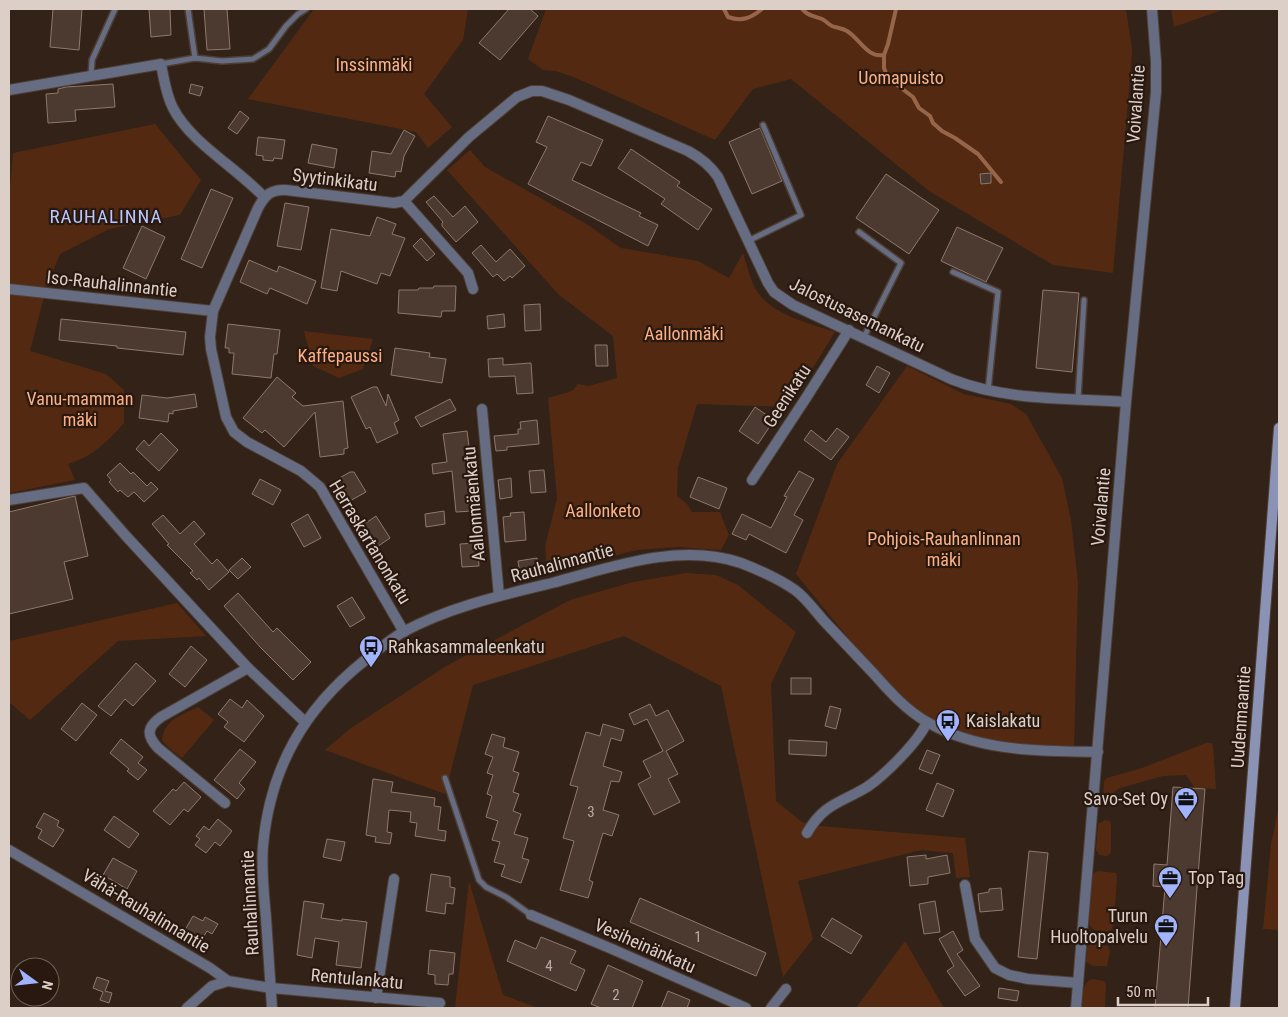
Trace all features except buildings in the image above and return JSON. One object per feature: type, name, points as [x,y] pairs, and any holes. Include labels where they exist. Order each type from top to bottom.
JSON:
[{"type":"main road","name":"Uudenmaantie","points":[[1235,1008],[1279,428]]},
{"type":"street","name":"Voivalantie","points":[[1076,1008],[1126,402],[1156,92],[1152,9]]},
{"type":"street","points":[[9,90],[161,64],[167,93],[173,108],[182,122],[192,134],[252,184],[264,197]]},
{"type":"street","name":"Jalostusasemankatu","points":[[404,201],[469,138],[517,97],[532,91],[542,91],[569,100],[688,152],[705,162],[718,177],[763,274],[774,292],[793,305],[951,379],[988,391],[1126,402]]},
{"type":"street","name":"Syytinkikatu","points":[[264,197],[278,189],[394,203],[404,201]]},
{"type":"street","name":"Herraskartanonkatu","points":[[264,197],[212,312],[211,349],[229,424],[240,438],[302,471],[320,487],[404,632]]},
{"type":"street","points":[[404,201],[468,273],[473,289]]},
{"type":"street","name":"Iso-Rauhalinnantie","points":[[9,289],[212,312]]},
{"type":"street","name":"Geenikatu","points":[[752,480],[848,330]]},
{"type":"street","name":"Aallonmäenkatu","points":[[482,409],[499,596]]},
{"type":"street","points":[[9,500],[84,488],[248,668],[305,722]]},
{"type":"street","name":"Rauhalinnantie","points":[[272,1008],[262,867],[266,826],[276,780],[285,758],[305,722],[324,698],[349,673],[383,646],[404,632],[454,611],[499,596],[624,564],[678,555],[707,556],[740,562],[797,591],[902,704],[928,722],[965,739],[1003,747],[1098,752]]},
{"type":"street","points":[[225,803],[158,748],[151,740],[149,732],[152,723],[160,716],[248,668]]},
{"type":"street","points":[[807,833],[813,822],[827,808],[862,790],[884,773],[924,731],[928,722]]},
{"type":"street","name":"Vähä-Rauhalinnantie","points":[[9,850],[202,963],[228,981],[271,988]]},
{"type":"street","points":[[376,998],[394,879]]},
{"type":"street","points":[[965,885],[975,939],[995,968],[1009,975],[1028,979],[1078,983]]},
{"type":"street","name":"Vesiheinänkatu","points":[[531,915],[612,948],[746,1008]]},
{"type":"street","points":[[188,1008],[212,986],[228,981]]},
{"type":"street","name":"Rentulankatu","points":[[271,988],[440,1003]]},
{"type":"street","points":[[771,1008],[786,989]]},
{"type":"lane","points":[[91,76],[92,60],[115,9]]},
{"type":"lane","points":[[188,9],[195,58]]},
{"type":"lane","points":[[161,64],[195,58],[222,61],[253,59],[269,49],[286,26],[306,9]]},
{"type":"lane","points":[[748,241],[801,215],[763,125]]},
{"type":"lane","points":[[859,232],[901,263],[864,338]]},
{"type":"lane","points":[[954,272],[998,292],[988,391]]},
{"type":"lane","points":[[1078,399],[1084,300]]},
{"type":"lane","points":[[445,778],[479,880],[486,887],[531,915]]},
{"type":"green space","name":"Inssinmäki","points":[[314,9],[468,9],[463,40],[424,94],[452,127],[428,148],[416,132],[248,99]]},
{"type":"green space","name":"Uomapuisto","points":[[546,9],[1126,9],[1132,49],[1113,273],[1053,265],[929,191],[791,79],[753,89],[715,140],[576,78],[556,71],[543,70],[528,59]]},
{"type":"green space","points":[[1171,9],[1225,9],[1174,27]]},
{"type":"green space","name":"Vanu-mamman mäki","points":[[155,124],[201,180],[180,215],[109,229],[60,254],[47,285],[30,351],[106,374],[124,390],[124,423],[99,448],[85,457],[68,464],[75,480],[9,493],[9,200],[13,153]]},
{"type":"green space","name":"Aallonmäki","points":[[470,150],[485,167],[585,223],[621,248],[698,261],[729,278],[743,253],[753,284],[767,303],[788,316],[835,332],[789,407],[697,404],[678,468],[677,496],[687,504],[692,512],[720,512],[729,535],[721,550],[677,547],[637,550],[593,561],[547,568],[545,546],[557,499],[548,398],[572,391],[578,384],[589,386],[617,378],[613,336],[559,295],[447,170]]},
{"type":"green space","name":"Kaffepaussi","points":[[304,331],[373,339],[363,369],[339,378],[313,366]]},
{"type":"green space","name":"Pohjois-Rauhanlinnan mäki","points":[[907,366],[964,394],[1011,404],[1026,414],[1062,478],[1071,520],[1078,582],[1074,748],[1003,747],[965,739],[902,704],[796,574],[837,464]]},
{"type":"green space","points":[[686,573],[716,575],[738,585],[796,632],[771,684],[776,801],[802,822],[820,826],[965,838],[970,877],[956,878],[953,853],[921,850],[798,881],[813,939],[783,977],[721,686],[624,636],[473,685],[445,794],[325,750],[351,728],[448,665],[570,600],[633,582]]},
{"type":"green space","points":[[177,603],[206,636],[118,641],[30,720],[9,702],[9,641]]},
{"type":"green space","points":[[198,707],[214,720],[182,758],[162,740],[163,733],[174,719]]},
{"type":"green space","points":[[1206,743],[1213,745],[1216,789],[1195,788],[1186,775],[1163,776],[1120,788],[1115,791],[1112,803],[1105,803],[1103,801],[1104,781],[1107,778],[1142,768]]},
{"type":"green space","points":[[1279,806],[1279,930],[1263,929],[1271,844]]},
{"type":"green space","points":[[1105,820],[1110,821],[1111,825],[1111,853],[1107,856],[1099,855],[1096,850],[1098,824]]},
{"type":"green space","points":[[1098,871],[1116,873],[1117,877],[1114,921],[1111,931],[1095,930],[1089,923],[1092,876]]},
{"type":"green space","points":[[469,881],[503,995],[538,1008],[455,1008]]},
{"type":"green space","points":[[905,941],[944,1008],[856,1008]]},
{"type":"green space","points":[[1092,943],[1108,946],[1110,951],[1107,966],[1093,966],[1086,962],[1087,947]]},
{"type":"green space","points":[[1092,979],[1104,981],[1106,985],[1105,1008],[1082,1008],[1084,987]]},
{"type":"waterway","points":[[724,9],[728,17],[738,19],[750,17],[762,9]]},
{"type":"waterway","points":[[802,9],[832,26],[852,34],[868,51],[878,55],[884,55],[896,9]]},
{"type":"waterway","points":[[884,55],[884,68],[888,78],[913,97],[919,108],[930,116],[933,123],[942,131],[978,154],[1001,182]]},
{"type":"place","name":"Rahkasammaleenkatu","points":[[371,668]]},
{"type":"place","name":"Kaislakatu","points":[[948,742]]},
{"type":"place","name":"Savo-Set Oy","points":[[1186,820]]},
{"type":"place","name":"Top Tag","points":[[1170,899]]},
{"type":"place","name":"Turun Huoltopalvelu","points":[[1166,947]]},
{"type":"district","name":"RAUHALINNA","points":[[106,216]]},
{"type":"park label","name":"Aallonketo","points":[[603,511]]}]
